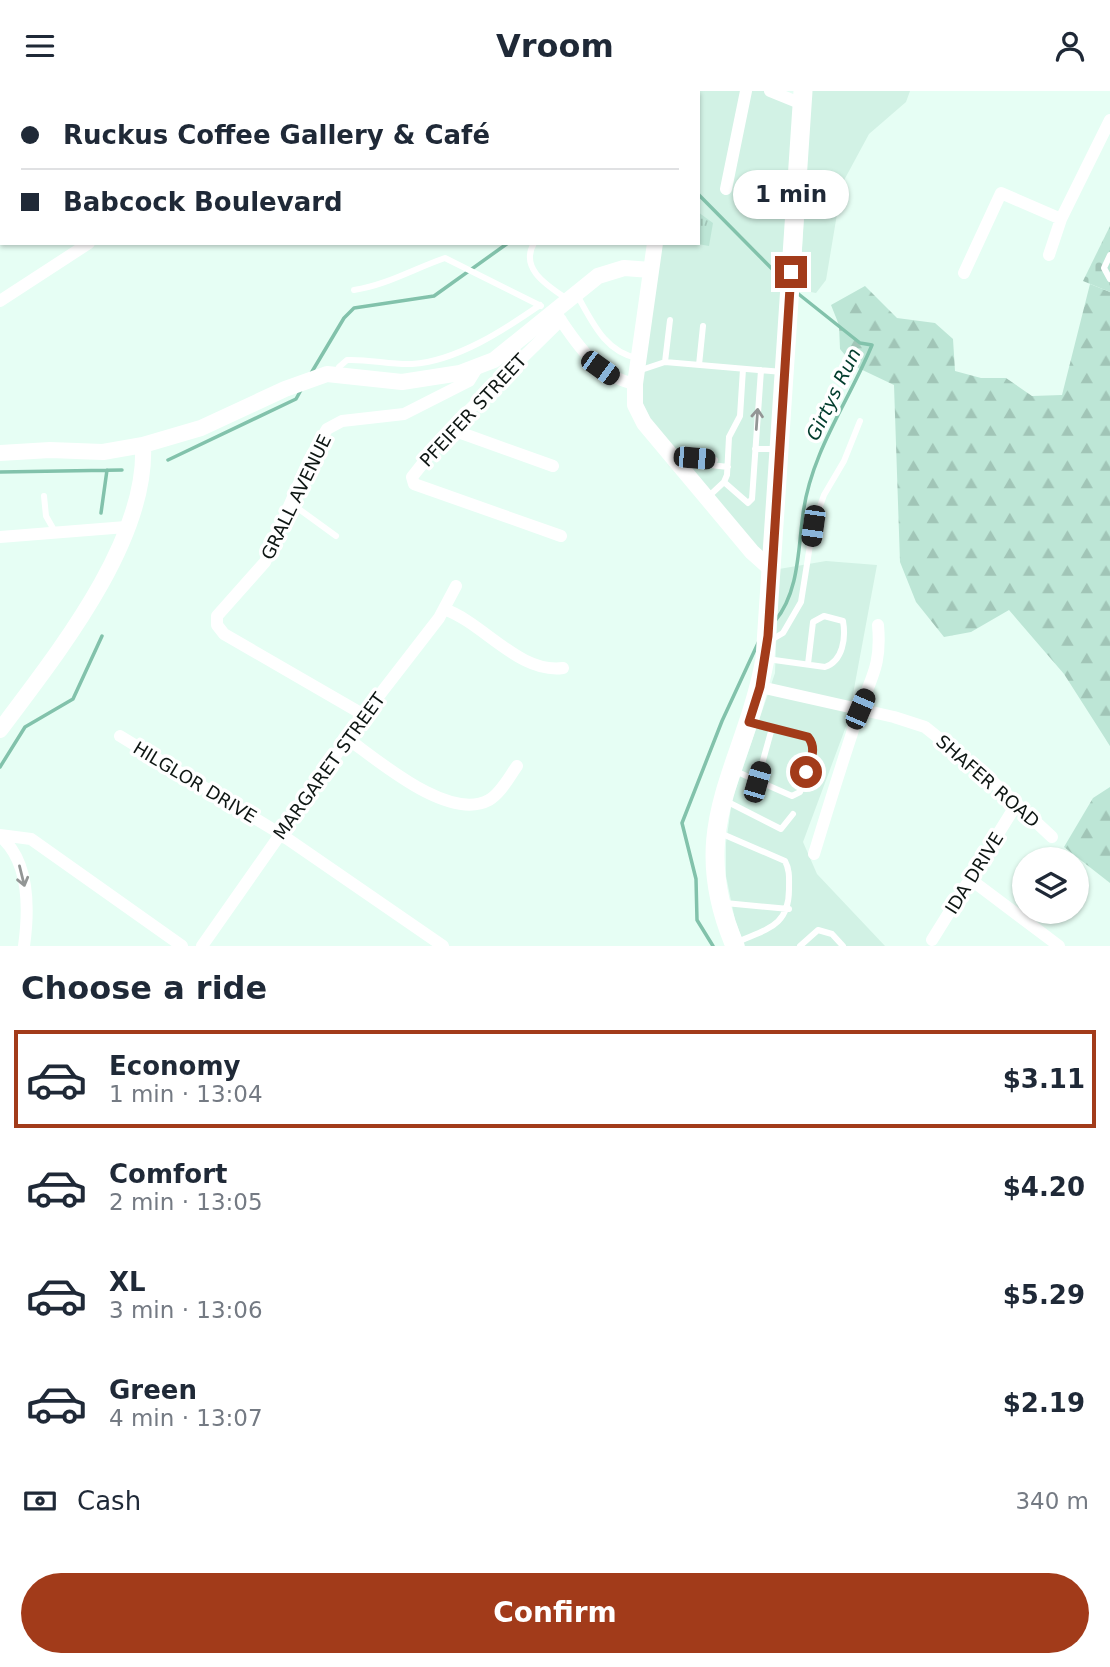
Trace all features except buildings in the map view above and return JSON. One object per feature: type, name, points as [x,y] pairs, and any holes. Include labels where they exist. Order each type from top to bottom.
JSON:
[{"type":"main road","points":[[734,945],[720,902],[715,873],[715,830],[721,799],[760,687],[767,646],[802,98]]},
{"type":"street","points":[[726,189],[746,91]]},
{"type":"street","points":[[770,91],[802,98]]},
{"type":"street","points":[[1049,255],[1060,219],[1110,120]]},
{"type":"street","points":[[964,273],[1001,193],[1060,219]]},
{"type":"street","points":[[0,301],[86,245]]},
{"type":"street","points":[[655,245],[634,398],[638,413],[683,464],[752,552],[772,570]]},
{"type":"street","points":[[0,453],[50,450],[103,452],[143,445],[201,428],[294,386],[332,374],[421,381],[477,368],[508,350],[558,306],[612,270],[652,270]]},
{"type":"street","points":[[558,306],[573,338],[600,368],[622,381],[637,371]]},
{"type":"street","name":"PFEIFER STREET","points":[[558,306],[450,429],[412,477],[414,484],[440,495],[561,536]]},
{"type":"street","name":"GRALL AVENUE","points":[[364,715],[225,634],[217,625],[217,616],[265,562],[309,460],[327,429],[342,421],[404,414],[470,381],[477,368]]},
{"type":"street","points":[[450,429],[553,466]]},
{"type":"street","points":[[0,730],[86,611],[126,527],[143,480],[143,445]]},
{"type":"street","points":[[0,537],[54,530],[126,527]]},
{"type":"street","name":"MARGARET STREET","points":[[202,946],[279,833],[444,609],[456,586]]},
{"type":"street","points":[[444,609],[539,668],[563,668]]},
{"type":"street","points":[[814,853],[880,652],[878,625]]},
{"type":"street","name":"SHAFER ROAD","points":[[760,687],[860,709],[925,727],[990,779],[1052,837]]},
{"type":"street","name":"HILGLOR DRIVE","points":[[120,736],[279,833],[443,946]]},
{"type":"street","points":[[348,739],[425,792],[466,804],[489,800],[517,766]]},
{"type":"street","name":"IDA DRIVE","points":[[932,940],[1016,805]]},
{"type":"street","points":[[0,836],[12,846],[26,894],[27,922],[23,946]]},
{"type":"street","points":[[0,836],[31,839],[182,946]]},
{"type":"street","points":[[970,879],[1059,946]]},
{"type":"lane","points":[[533,245],[529,253],[530,264],[558,306]]},
{"type":"lane","points":[[1110,255],[1104,268],[1110,279]]},
{"type":"lane","points":[[354,290],[399,279],[423,265],[444,258],[558,306],[599,334],[637,371],[665,362],[784,372]]},
{"type":"lane","points":[[332,374],[347,360],[411,364],[445,357],[558,306]]},
{"type":"lane","points":[[665,362],[670,320]]},
{"type":"lane","points":[[699,365],[703,326]]},
{"type":"lane","points":[[743,369],[740,417],[729,437],[723,462],[724,482],[748,503],[752,499],[761,370]]},
{"type":"lane","points":[[808,664],[813,622],[824,616],[843,621],[838,659],[825,667],[808,664],[767,646],[783,633],[801,602],[813,526],[824,495],[844,461],[860,421]]},
{"type":"lane","points":[[755,449],[779,449]]},
{"type":"lane","points":[[683,464],[694,458],[723,462]]},
{"type":"lane","points":[[683,464],[723,462]]},
{"type":"lane","points":[[708,497],[724,482]]},
{"type":"lane","points":[[44,496],[46,516],[54,530]]},
{"type":"lane","points":[[292,504],[336,536]]},
{"type":"lane","points":[[732,769],[757,782],[797,795],[813,752],[813,742],[808,737],[749,722]]},
{"type":"lane","points":[[757,782],[772,728]]},
{"type":"lane","points":[[721,799],[781,829],[793,814]]},
{"type":"lane","points":[[715,830],[785,861],[789,868],[789,909],[783,918],[734,945]]},
{"type":"lane","points":[[720,902],[789,909]]},
{"type":"lane","points":[[800,946],[818,930],[832,934],[843,946]]},
{"type":"shaded area","points":[[700,91],[770,91],[802,104],[772,570],[638,413],[655,245],[700,245]]},
{"type":"shaded area","points":[[810,91],[910,91],[906,102],[869,134],[842,184],[826,280],[816,293],[800,290]]},
{"type":"shaded area","points":[[826,561],[877,565],[848,721],[803,842],[817,874],[885,946],[745,946],[735,920],[726,876],[726,843],[732,800],[775,673],[779,569]]},
{"type":"green space","points":[[700,213],[713,223],[709,246],[700,244]]},
{"type":"green space","points":[[1110,226],[1110,292],[1083,281]]},
{"type":"green space","points":[[1090,284],[1110,292],[1110,746],[1064,674],[1009,610],[971,632],[944,637],[916,602],[900,562],[894,385],[854,366],[840,349],[839,325],[831,305],[865,286],[897,318],[935,323],[953,339],[955,371],[981,378],[1006,378],[1032,396],[1062,395]]},
{"type":"green space","points":[[1110,787],[1110,883],[1089,867],[1089,847],[1064,847],[1093,798]]},
{"type":"waterway","name":"Girtys Run","points":[[700,196],[783,280]]},
{"type":"waterway","points":[[310,375],[344,318],[354,308],[434,296],[505,245]]},
{"type":"waterway","name":"Girtys Run","points":[[775,621],[783,610],[793,584],[807,491],[814,469],[872,345],[860,343],[796,292]]},
{"type":"waterway","points":[[168,460],[296,399],[301,390]]},
{"type":"waterway","points":[[101,513],[107,470]]},
{"type":"waterway","points":[[0,472],[122,470]]},
{"type":"waterway","points":[[0,767],[25,727],[73,699],[102,636]]},
{"type":"waterway","name":"Girtys Run","points":[[713,946],[697,920],[696,879],[682,823],[722,721],[759,641]]},
{"type":"route","points":[[791,272],[768,636],[760,687],[749,722],[808,737],[813,742],[813,752],[806,772]]}]
